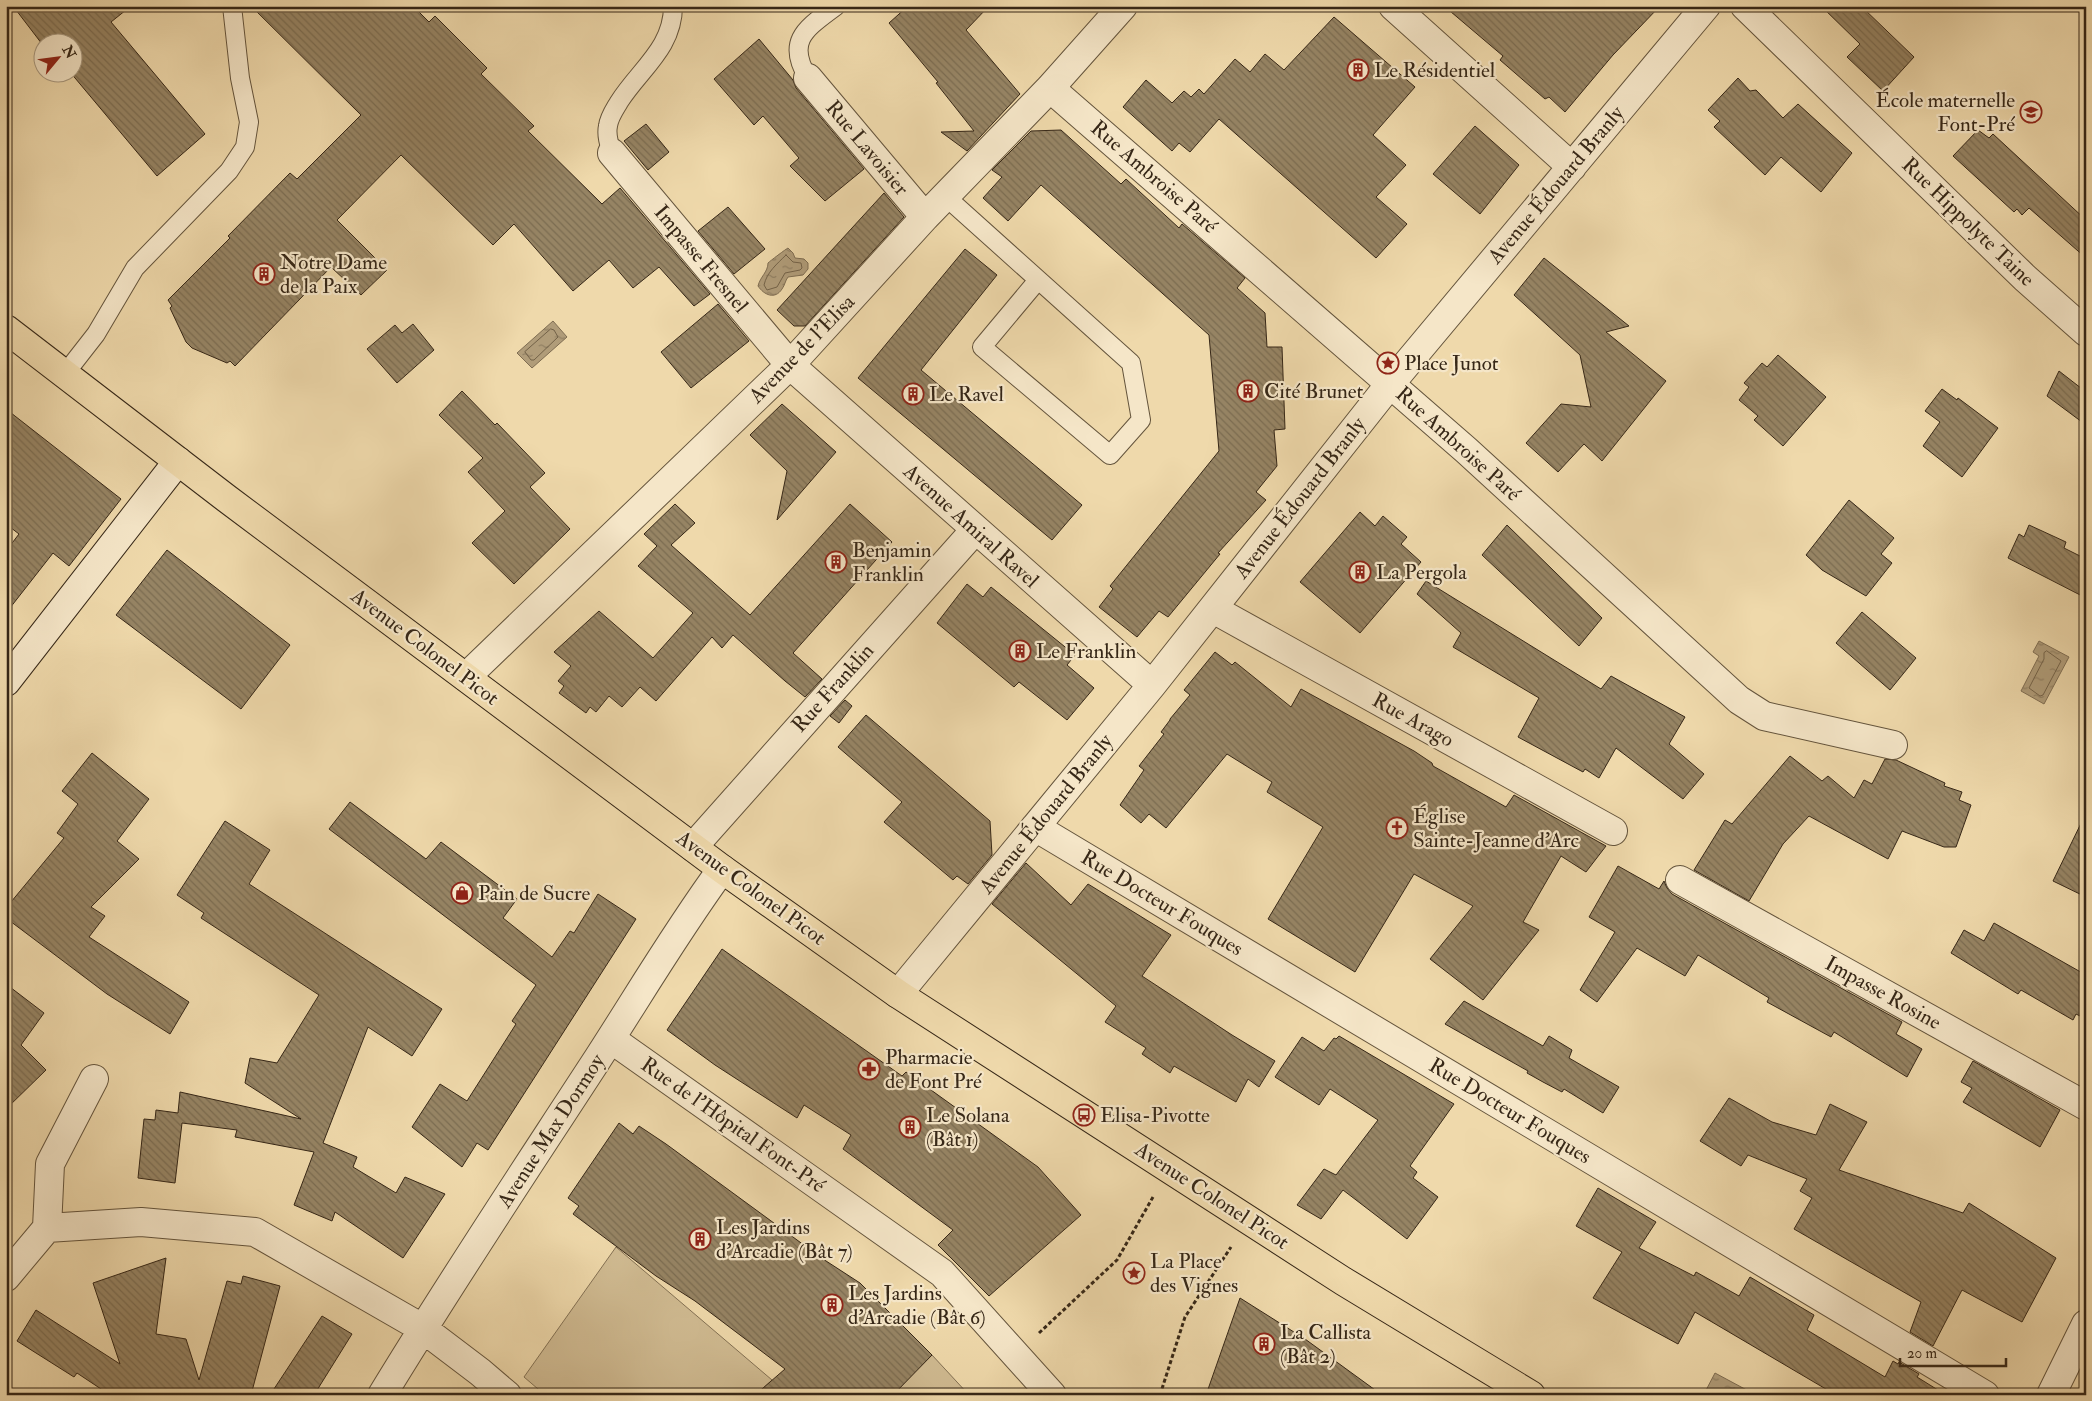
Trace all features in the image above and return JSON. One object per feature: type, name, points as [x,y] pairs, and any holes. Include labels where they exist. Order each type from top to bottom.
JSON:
[{"type":"main road","name":"Avenue Colonel Picot","points":[[6,329],[178,461],[722,869],[898,994],[1343,1280],[1532,1395]]},
{"type":"street","points":[[1393,6],[1572,167]]},
{"type":"street","name":"Avenue Édouard Branly","points":[[898,994],[1152,685],[1390,384],[1706,6]]},
{"type":"street","name":"Rue Hippolyte Taine","points":[[1744,6],[2026,278],[2086,332]]},
{"type":"street","name":"Avenue de l'Elisa","points":[[466,677],[790,365],[944,196],[1050,88],[1106,12]]},
{"type":"street","name":"Rue Lavoisier","points":[[808,78],[925,217]]},
{"type":"street","name":"Rue Ambroise Paré","points":[[1050,88],[1466,450],[1752,710],[1783,722],[1893,745]]},
{"type":"street","name":"Impasse Fresnel","points":[[612,153],[790,365]]},
{"type":"street","name":"Avenue Amiral Ravel","points":[[790,365],[974,530],[1152,685]]},
{"type":"street","points":[[6,682],[178,461]]},
{"type":"street","name":"Rue Franklin","points":[[693,847],[974,530]]},
{"type":"street","name":"Rue Arago","points":[[1213,609],[1613,831]]},
{"type":"street","name":"Rue Docteur Fouques","points":[[1035,828],[1985,1395]]},
{"type":"street","name":"Avenue Max Dormoy","points":[[382,1395],[422,1328],[611,1039],[688,915],[722,869]]},
{"type":"street","name":"Impasse Rosine","points":[[1680,880],[2086,1106]]},
{"type":"street","name":"Rue de l'Hôpital Font-Pré","points":[[611,1039],[942,1274],[1052,1395]]},
{"type":"street","points":[[6,1278],[47,1228],[50,1164],[94,1079]]},
{"type":"street","points":[[47,1228],[141,1222],[255,1232],[422,1328],[507,1395]]},
{"type":"street","points":[[2051,1395],[2085,1327]]},
{"type":"lane","points":[[64,375],[96,334],[135,268],[229,171],[245,147],[249,122],[240,78],[232,6]]},
{"type":"lane","points":[[612,153],[608,138],[608,126],[611,115],[628,88],[663,47],[669,36],[673,6]]},
{"type":"lane","points":[[808,78],[798,55],[799,42],[808,28],[836,6]]},
{"type":"lane","points":[[944,196],[1131,363],[1141,420],[1110,455],[982,347],[1038,280]]},
{"type":"path","points":[[1037,1335],[1116,1260],[1170,1168]]},
{"type":"path","points":[[1160,1395],[1185,1317],[1249,1219]]},
{"type":"shaded area","points":[[616,1247],[772,1380],[756,1395],[545,1395],[524,1377]]},
{"type":"shaded area","points":[[932,1355],[969,1395],[890,1395]]},
{"type":"water","points":[[788,248],[795,258],[804,259],[808,263],[808,269],[803,275],[788,277],[782,289],[776,294],[766,294],[758,286],[768,263]]},
{"type":"water","points":[[553,321],[567,337],[532,368],[517,353]]},
{"type":"water","points":[[2039,641],[2069,657],[2044,704],[2021,691],[2039,656],[2033,652]]},
{"type":"water","points":[[1715,1373],[1756,1395],[1704,1394]]},
{"type":"building","points":[[13,6],[131,6],[111,22],[205,134],[157,176],[78,82],[82,82],[82,32],[33,32]]},
{"type":"building","points":[[251,6],[413,6],[429,22],[435,16],[487,68],[481,74],[534,126],[528,131],[602,204],[620,188],[710,294],[694,306],[659,267],[633,288],[609,260],[573,291],[514,224],[493,245],[401,155],[337,220],[387,270],[361,295],[331,267],[235,366],[230,361],[227,363],[192,348],[186,342],[168,300],[230,238],[228,236],[290,173],[297,179],[361,115]]},
{"type":"building","points":[[908,6],[989,6],[966,30],[1020,94],[967,151],[941,132],[974,131],[936,83],[938,82],[889,23]]},
{"type":"building","points":[[1444,6],[1660,6],[1613,55],[1565,112],[1549,97],[1545,99],[1500,60],[1503,56]]},
{"type":"building","points":[[1821,6],[1861,6],[1914,57],[1883,91],[1847,57],[1860,44]]},
{"type":"building","points":[[1334,17],[1415,87],[1373,135],[1406,165],[1376,197],[1407,224],[1376,258],[1219,119],[1190,152],[1179,143],[1172,151],[1123,107],[1146,80],[1172,103],[1184,91],[1191,97],[1199,89],[1204,94],[1235,59],[1250,72],[1265,54],[1284,70]]},
{"type":"building","points":[[759,39],[793,80],[796,88],[864,169],[825,201],[790,166],[799,158],[763,116],[754,125],[714,79]]},
{"type":"building","points":[[1738,78],[1750,91],[1756,90],[1783,118],[1798,104],[1852,153],[1821,192],[1781,157],[1765,175],[1714,127],[1720,121],[1708,110]]},
{"type":"building","points":[[646,124],[669,152],[648,170],[624,141]]},
{"type":"building","points":[[1475,126],[1519,165],[1480,214],[1433,174]]},
{"type":"building","name":"Cité Brunet","points":[[1061,130],[1121,184],[1126,179],[1179,228],[1182,224],[1245,278],[1237,288],[1265,313],[1267,347],[1282,347],[1285,429],[1274,430],[1277,466],[1256,492],[1266,500],[1218,553],[1220,554],[1168,617],[1159,611],[1137,637],[1099,607],[1113,589],[1110,586],[1219,451],[1209,335],[1041,185],[1008,221],[983,198],[1002,177],[992,170],[1031,131]]},
{"type":"building","points":[[1978,130],[1989,138],[1993,134],[2086,220],[2086,258],[2029,208],[2022,215],[2017,209],[2014,212],[1953,156]]},
{"type":"building","points":[[884,193],[904,217],[805,326],[794,326],[777,310]]},
{"type":"building","points":[[728,207],[765,249],[734,274],[698,231]]},
{"type":"building","name":"Le Ravel","points":[[965,249],[997,275],[921,370],[1082,505],[1052,540],[858,378]]},
{"type":"building","points":[[1544,258],[1629,326],[1606,332],[1666,381],[1602,461],[1584,444],[1558,472],[1526,443],[1561,404],[1591,407],[1580,355],[1514,295]]},
{"type":"building","points":[[718,304],[749,341],[691,388],[661,352]]},
{"type":"building","points":[[413,324],[434,350],[397,383],[367,349],[395,325],[402,333]]},
{"type":"building","points":[[1778,355],[1826,397],[1783,446],[1754,420],[1758,416],[1739,400],[1749,387],[1744,383],[1762,363],[1767,367]]},
{"type":"building","points":[[2059,371],[2086,392],[2086,425],[2047,396]]},
{"type":"building","points":[[1942,389],[1957,400],[1958,398],[1998,428],[1962,477],[1923,446],[1940,422],[1925,411]]},
{"type":"building","points":[[462,391],[495,425],[497,423],[545,473],[530,487],[570,529],[514,584],[472,543],[505,511],[468,472],[483,458],[439,415]]},
{"type":"building","points":[[782,404],[836,452],[777,520],[787,471],[750,435]]},
{"type":"building","points":[[6,409],[121,499],[69,566],[53,553],[6,613],[6,551],[19,534],[6,524]]},
{"type":"building","points":[[1849,500],[1894,538],[1881,554],[1892,563],[1866,596],[1822,570],[1806,555]]},
{"type":"building","points":[[675,504],[695,523],[671,545],[750,615],[850,504],[892,542],[793,653],[822,679],[805,697],[733,635],[722,648],[712,637],[656,701],[640,687],[622,707],[609,696],[596,712],[590,707],[586,713],[559,693],[564,686],[558,681],[571,666],[554,652],[599,611],[653,658],[693,613],[638,566],[657,546],[644,534]]},
{"type":"building","name":"La Pergola","points":[[1360,512],[1375,526],[1383,516],[1407,537],[1401,544],[1421,562],[1360,633],[1300,582]]},
{"type":"building","points":[[1507,525],[1602,618],[1579,646],[1482,555]]},
{"type":"building","points":[[2029,525],[2066,542],[2064,548],[2086,559],[2086,598],[2008,558],[2019,534],[2024,537]]},
{"type":"building","points":[[167,550],[290,645],[241,709],[116,615]]},
{"type":"building","points":[[1426,581],[1601,689],[1611,676],[1685,717],[1669,744],[1704,774],[1683,799],[1616,748],[1599,778],[1585,769],[1583,772],[1518,737],[1539,698],[1453,647],[1461,633],[1417,594]]},
{"type":"building","name":"Le Franklin","points":[[967,584],[983,597],[991,587],[1075,655],[1067,665],[1094,688],[1067,720],[1019,682],[1014,687],[937,623]]},
{"type":"building","points":[[1862,612],[1916,658],[1890,690],[1836,643]]},
{"type":"building","points":[[1215,652],[1232,665],[1235,662],[1291,707],[1301,689],[1414,751],[1432,763],[1433,766],[1506,807],[1514,795],[1606,846],[1586,872],[1561,856],[1523,922],[1539,930],[1483,1000],[1430,959],[1473,906],[1414,874],[1355,972],[1268,919],[1323,827],[1267,792],[1272,782],[1227,754],[1166,828],[1149,814],[1141,823],[1120,805],[1144,770],[1139,766],[1164,734],[1161,732],[1170,719],[1190,695],[1184,690]]},
{"type":"building","points":[[845,700],[852,706],[839,723],[830,716]]},
{"type":"building","points":[[866,715],[990,821],[992,855],[968,884],[957,876],[953,880],[884,822],[902,802],[838,747]]},
{"type":"building","points":[[92,753],[149,799],[117,841],[139,859],[91,907],[105,916],[89,937],[189,1002],[170,1034],[107,994],[6,918],[6,908],[64,838],[57,833],[78,804],[62,791]]},
{"type":"building","points":[[1790,756],[1822,781],[1828,776],[1854,798],[1864,780],[1872,784],[1885,759],[1896,760],[1945,783],[1944,786],[1962,792],[1959,800],[1971,805],[1956,847],[1944,847],[1902,831],[1888,859],[1809,816],[1783,844],[1749,901],[1694,870],[1725,820],[1732,824]]},
{"type":"building","points":[[350,802],[426,859],[441,842],[517,899],[503,918],[552,957],[570,931],[574,933],[598,894],[636,919],[488,1150],[477,1143],[462,1167],[412,1127],[440,1084],[467,1101],[516,1024],[512,1021],[536,985],[329,829]]},
{"type":"building","points":[[2086,813],[2086,897],[2053,881]]},
{"type":"building","points":[[225,821],[270,850],[249,884],[442,1009],[412,1056],[368,1027],[323,1143],[357,1157],[353,1167],[396,1193],[405,1177],[445,1194],[403,1258],[335,1212],[332,1221],[294,1205],[314,1152],[235,1137],[237,1130],[182,1123],[175,1183],[138,1178],[144,1119],[155,1120],[156,1110],[178,1113],[180,1092],[301,1119],[245,1083],[250,1058],[277,1063],[319,995],[201,918],[204,913],[177,895]]},
{"type":"building","points":[[1026,863],[1071,905],[1088,884],[1171,935],[1142,976],[1275,1061],[1259,1087],[1248,1079],[1236,1102],[1174,1066],[1170,1073],[1142,1054],[1146,1048],[1105,1022],[1116,1006],[992,904]]},
{"type":"building","points":[[1618,866],[1659,889],[1664,881],[1672,894],[1902,1022],[1896,1034],[1922,1049],[1907,1077],[1834,1032],[1831,1037],[1767,1002],[1769,998],[1698,955],[1685,976],[1637,948],[1597,1002],[1580,990],[1615,932],[1589,917]]},
{"type":"building","points":[[1994,923],[2086,975],[2086,1019],[2076,1014],[2073,1020],[2021,990],[2018,994],[1951,953],[1964,930],[1984,941]]},
{"type":"building","name":"Le Solana (Bât 1)","points":[[722,949],[902,1076],[906,1072],[1038,1167],[1081,1215],[989,1296],[938,1245],[953,1230],[843,1149],[851,1135],[804,1105],[797,1118],[715,1065],[667,1030]]},
{"type":"building","points":[[6,984],[44,1013],[21,1045],[46,1070],[6,1109]]},
{"type":"building","points":[[1464,1001],[1543,1046],[1549,1036],[1572,1050],[1569,1058],[1619,1087],[1603,1113],[1564,1089],[1562,1092],[1527,1073],[1528,1071],[1445,1024]]},
{"type":"building","points":[[1339,1036],[1454,1104],[1410,1166],[1417,1172],[1413,1178],[1438,1197],[1407,1239],[1343,1190],[1321,1219],[1297,1205],[1324,1169],[1336,1175],[1378,1120],[1330,1089],[1319,1105],[1275,1077],[1302,1037],[1324,1051],[1334,1038],[1336,1039]]},
{"type":"building","points":[[1973,1061],[2060,1110],[2040,1147],[1963,1102],[1972,1088],[1961,1082]]},
{"type":"building","points":[[1729,1098],[1772,1122],[1816,1135],[1830,1104],[1867,1122],[1839,1170],[1963,1213],[1969,1203],[2056,1258],[2022,1322],[1962,1290],[1933,1346],[1910,1332],[1921,1302],[1794,1229],[1812,1198],[1800,1191],[1807,1179],[1748,1155],[1741,1166],[1700,1141]]},
{"type":"building","points":[[619,1123],[633,1134],[639,1126],[823,1259],[860,1283],[932,1355],[893,1395],[755,1395],[785,1369],[695,1301],[656,1276],[573,1214],[579,1206],[568,1198]]},
{"type":"building","points":[[1598,1188],[1656,1222],[1639,1248],[1694,1276],[1696,1272],[1739,1296],[1750,1277],[1814,1315],[1807,1330],[1885,1377],[1893,1361],[1898,1364],[1899,1362],[1919,1374],[1917,1377],[1946,1395],[1836,1395],[1695,1312],[1678,1344],[1593,1298],[1622,1252],[1576,1226]]},
{"type":"building","points":[[166,1258],[156,1334],[186,1339],[199,1380],[227,1281],[241,1284],[243,1276],[280,1286],[251,1395],[110,1395],[77,1373],[74,1377],[17,1341],[36,1310],[120,1364],[93,1283]]},
{"type":"building","name":"La Callista (Bât 2)","points":[[1240,1298],[1305,1339],[1382,1395],[1206,1395]]},
{"type":"building","points":[[322,1316],[352,1334],[314,1395],[270,1395]]},
{"type":"place","name":"Le Résidentiel","points":[[1358,70]]},
{"type":"place","name":"École maternelle Font-Pré","points":[[2031,112]]},
{"type":"place","name":"Notre Dame de la Paix","points":[[264,274]]},
{"type":"place","name":"Place Junot","points":[[1388,363]]},
{"type":"place","name":"Cité Brunet","points":[[1248,391]]},
{"type":"place","name":"Le Ravel","points":[[913,394]]},
{"type":"place","name":"Benjamin Franklin","points":[[836,562]]},
{"type":"place","name":"La Pergola","points":[[1360,572]]},
{"type":"place","name":"Le Franklin","points":[[1020,651]]},
{"type":"place","name":"Église Sainte-Jeanne d'Arc","points":[[1397,828]]},
{"type":"place","name":"Pain de Sucre","points":[[462,893]]},
{"type":"place","name":"Pharmacie de Font Pré","points":[[869,1069]]},
{"type":"place","name":"Elisa-Pivotte","points":[[1084,1115]]},
{"type":"place","name":"Le Solana (Bât 1)","points":[[910,1127]]},
{"type":"place","name":"Les Jardins d'Arcadie (Bât 7)","points":[[700,1239]]},
{"type":"place","name":"La Place des Vignes","points":[[1134,1273]]},
{"type":"place","name":"Les Jardins d'Arcadie (Bât 6)","points":[[832,1305]]},
{"type":"place","name":"La Callista (Bât 2)","points":[[1264,1344]]}]
